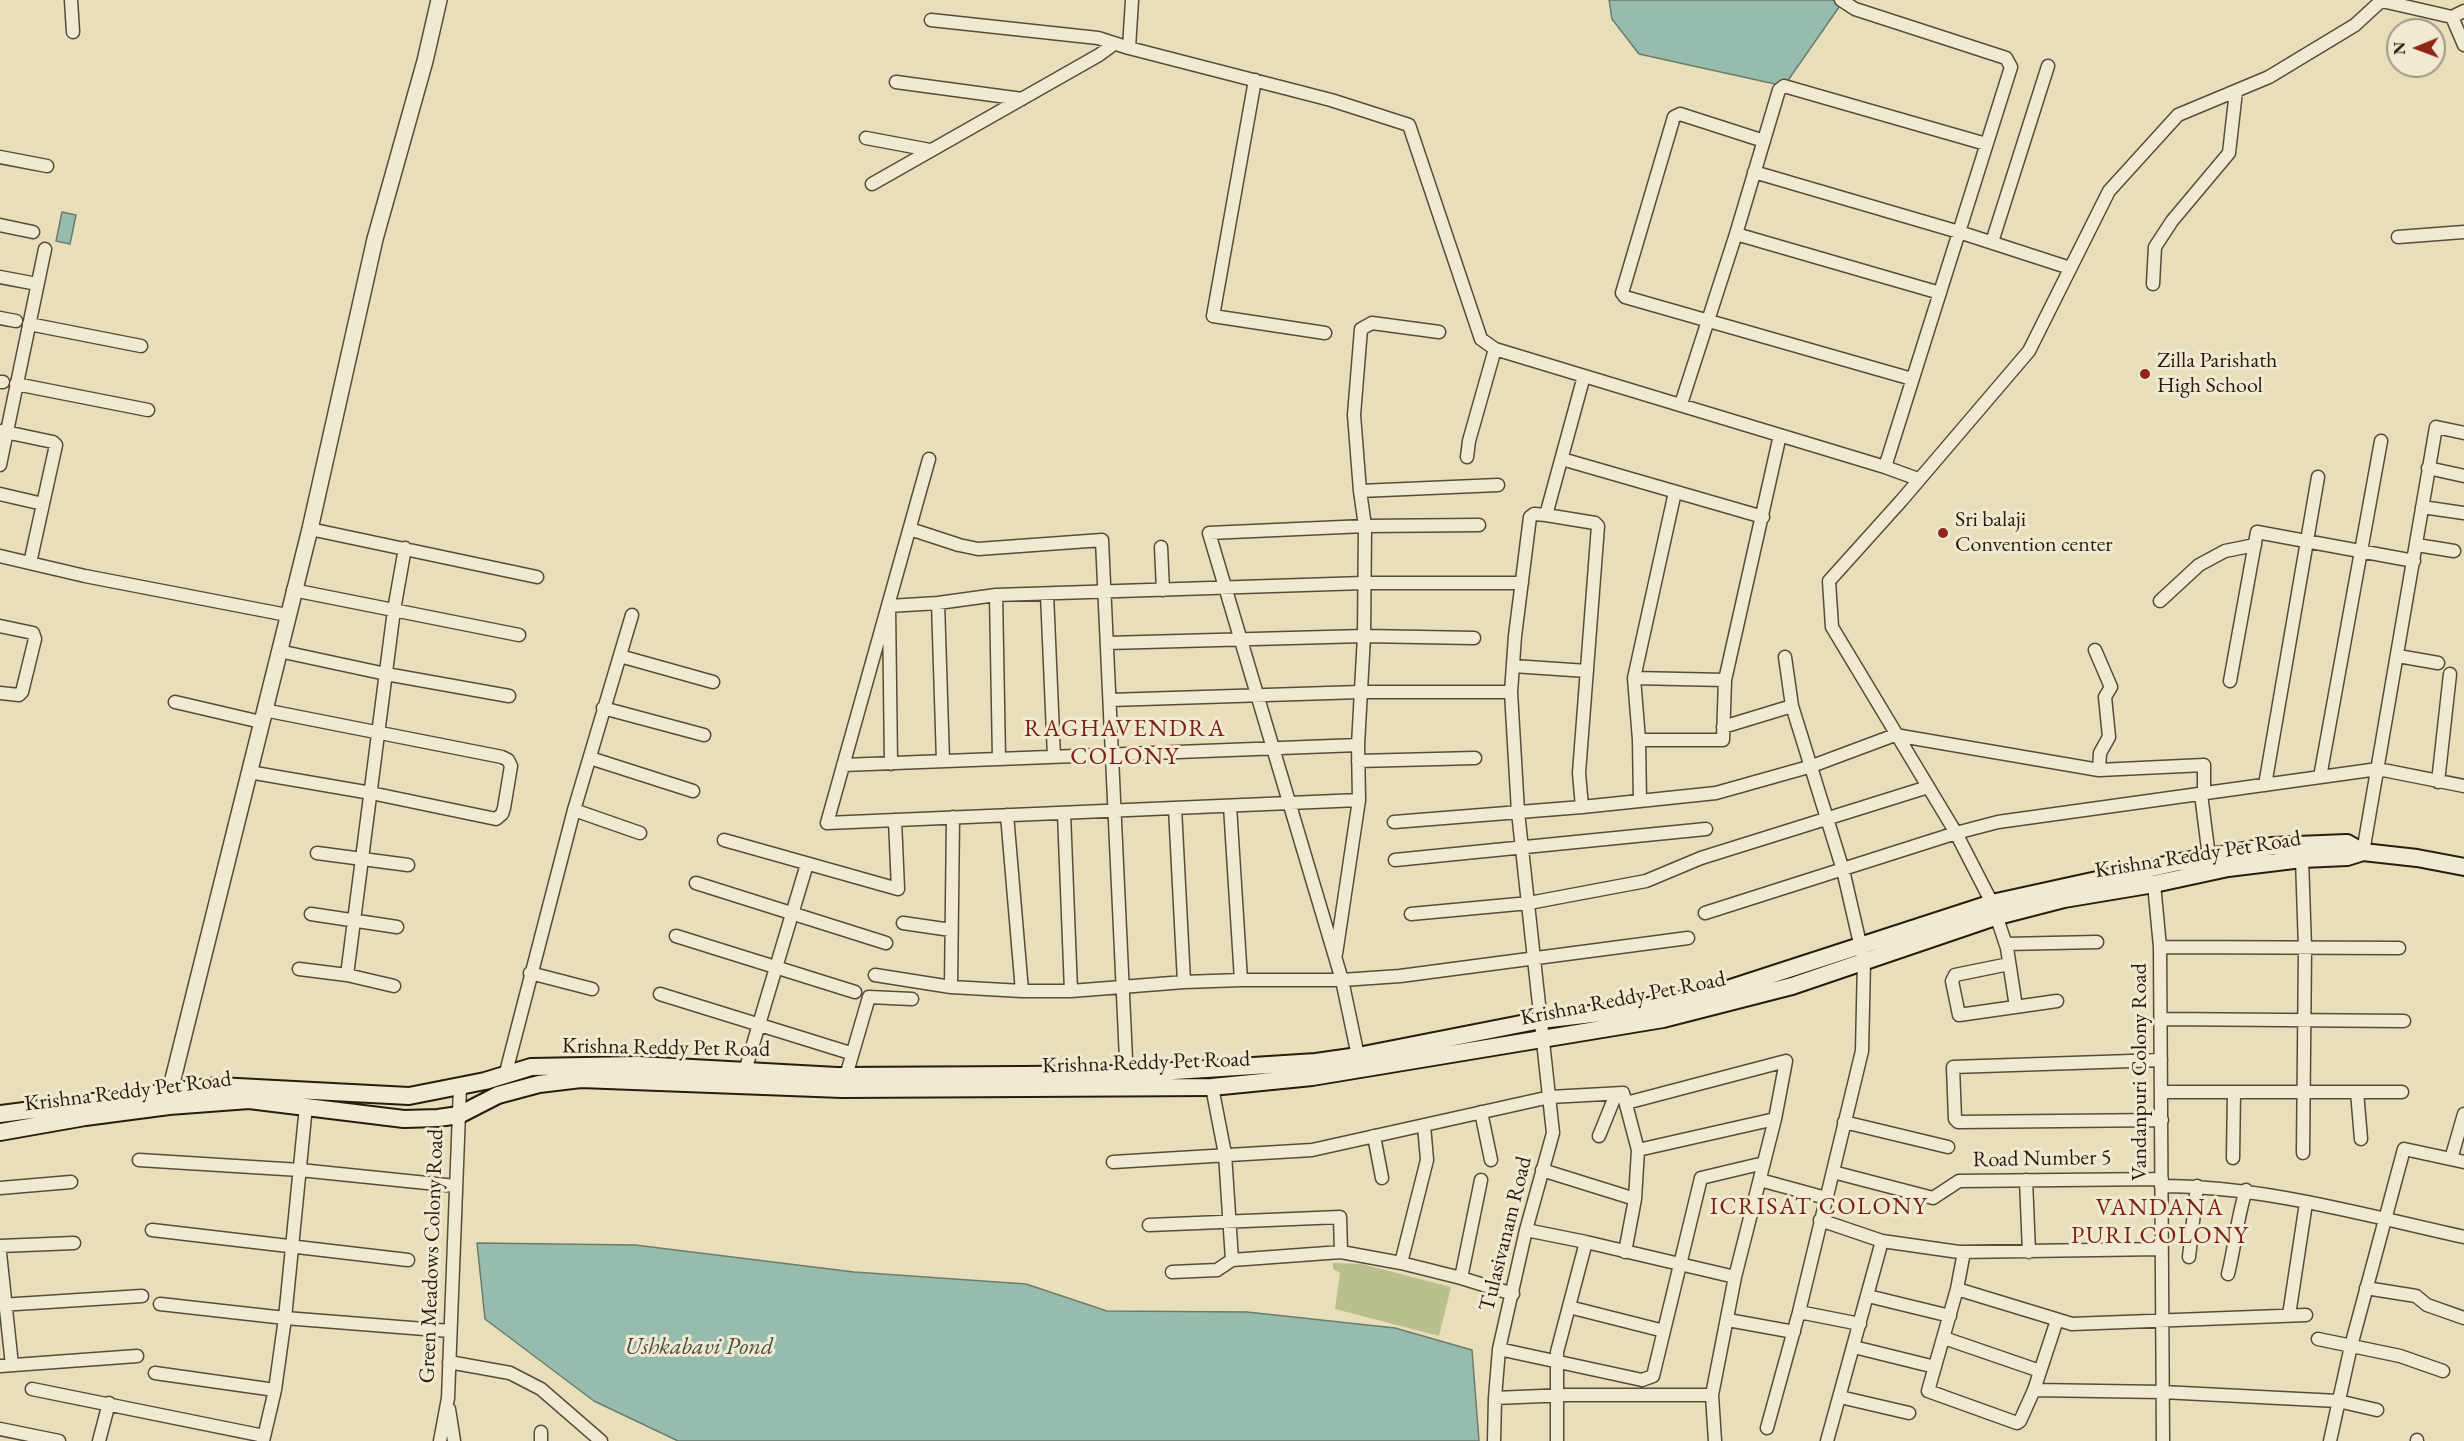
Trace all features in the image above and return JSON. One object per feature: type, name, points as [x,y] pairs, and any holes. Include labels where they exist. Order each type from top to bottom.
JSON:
[{"type":"main road","name":"Krishna Reddy Pet Road","points":[[0,1132],[85,1117],[169,1106],[258,1100],[404,1119],[422,1119],[459,1115],[498,1095],[539,1084],[580,1079],[843,1089],[1127,1081],[1316,1062],[1358,1056],[1541,1020],[1626,1010],[1709,995],[1862,953],[1995,909],[2209,857],[2272,846],[2347,843],[2363,852]]},
{"type":"main road","name":"Krishna Reddy Pet Road","points":[[1995,909],[2154,884],[2228,868],[2347,857],[2363,852]]},
{"type":"main road","points":[[2363,852],[2417,858],[2464,867]]},
{"type":"main road","name":"Krishna Reddy Pet Road","points":[[0,1114],[218,1086],[404,1096],[460,1087],[531,1067],[638,1065],[846,1076],[1127,1081],[1212,1088],[1312,1077],[1663,1019],[1792,986],[1862,953]]},
{"type":"main road","points":[[404,1096],[404,1119]]},
{"type":"street","points":[[71,0],[73,32]]},
{"type":"street","points":[[170,1091],[310,529],[375,239],[425,61],[439,0]]},
{"type":"street","points":[[1129,48],[1132,0]]},
{"type":"street","points":[[1841,0],[1855,9],[2006,58],[2010,61],[2011,67],[1885,467]]},
{"type":"street","points":[[2016,1007],[2006,944],[1995,909],[1956,833],[1832,627],[1828,581],[2029,351],[2109,191],[2178,115],[2269,77],[2355,25],[2382,0],[2452,17],[2464,11]]},
{"type":"street","points":[[2452,17],[2464,45]]},
{"type":"street","points":[[931,20],[1098,38],[1331,100],[1409,125],[1478,335],[1496,349],[1885,467],[1918,480]]},
{"type":"street","points":[[872,184],[1099,55],[1114,44]]},
{"type":"street","points":[[1992,242],[2048,66]]},
{"type":"street","points":[[1255,80],[1214,316],[1325,333]]},
{"type":"street","points":[[896,82],[1022,99]]},
{"type":"street","points":[[1681,404],[1736,234],[1779,90],[1784,86],[1986,144]]},
{"type":"street","points":[[2153,284],[2155,247],[2172,221],[2229,153],[2236,91]]},
{"type":"street","points":[[1764,141],[1680,114],[1674,117],[1622,292],[1625,297],[1912,379]]},
{"type":"street","points":[[866,138],[930,150]]},
{"type":"street","points":[[0,157],[47,166]]},
{"type":"street","points":[[1754,172],[1992,242],[2070,268]]},
{"type":"street","points":[[0,225],[33,232]]},
{"type":"street","points":[[2398,237],[2464,232]]},
{"type":"street","points":[[1736,234],[1940,293]]},
{"type":"street","points":[[0,465],[4,432],[45,249]]},
{"type":"street","points":[[0,277],[38,284]]},
{"type":"street","points":[[0,318],[16,321]]},
{"type":"street","points":[[1335,958],[1359,800],[1358,745],[1364,636],[1365,526],[1354,415],[1361,329],[1372,323],[1439,332]]},
{"type":"street","points":[[29,324],[141,346]]},
{"type":"street","points":[[1467,458],[1468,441],[1496,349]]},
{"type":"street","points":[[1582,807],[1579,773],[1598,526],[1546,515],[1584,376]]},
{"type":"street","points":[[16,384],[148,411]]},
{"type":"street","points":[[2363,852],[2436,427],[2464,433]]},
{"type":"street","points":[[4,432],[53,442],[56,445],[30,563]]},
{"type":"street","points":[[1639,740],[1723,740],[1725,680],[1780,435]]},
{"type":"street","points":[[2320,777],[2381,441]]},
{"type":"street","points":[[929,459],[826,823],[1359,800]]},
{"type":"street","points":[[1562,459],[1763,517]]},
{"type":"street","points":[[2428,468],[2464,476]]},
{"type":"street","points":[[2265,785],[2318,477]]},
{"type":"street","points":[[1360,491],[1498,485]]},
{"type":"street","points":[[1640,801],[1639,740],[1634,678],[1675,492]]},
{"type":"street","points":[[0,494],[43,504]]},
{"type":"street","points":[[2422,507],[2464,513]]},
{"type":"street","name":"Tulasivanam Road","points":[[1494,1441],[1499,1349],[1526,1230],[1553,1133],[1518,812],[1511,692],[1530,517],[1534,514],[1546,515]]},
{"type":"street","points":[[1358,1056],[1342,980],[1239,640],[1209,532],[1365,526],[1479,525]]},
{"type":"street","points":[[310,529],[537,577]]},
{"type":"street","points":[[910,529],[978,549],[1102,540],[1127,1081]]},
{"type":"street","points":[[2230,681],[2257,532],[2414,561]]},
{"type":"street","points":[[2160,601],[2199,566],[2225,551],[2255,545]]},
{"type":"street","points":[[2417,545],[2454,550]]},
{"type":"street","points":[[1161,547],[1163,590]]},
{"type":"street","points":[[346,975],[394,610],[405,548]]},
{"type":"street","points":[[0,556],[287,615]]},
{"type":"street","points":[[889,606],[996,596],[1047,594],[1364,583],[1522,584]]},
{"type":"street","points":[[293,590],[519,635]]},
{"type":"street","points":[[1047,594],[1054,757]]},
{"type":"street","points":[[996,596],[999,759]]},
{"type":"street","points":[[938,603],[943,761]]},
{"type":"street","points":[[889,606],[891,764]]},
{"type":"street","points":[[505,1076],[574,810],[632,615]]},
{"type":"street","points":[[0,626],[33,633],[35,639],[22,692],[13,696],[0,693]]},
{"type":"street","points":[[1107,643],[1364,636],[1474,638]]},
{"type":"street","points":[[279,651],[386,674],[509,696]]},
{"type":"street","points":[[2095,651],[2111,687],[2106,698],[2105,710],[2109,737],[2100,753],[2099,770]]},
{"type":"street","points":[[620,656],[713,682]]},
{"type":"street","points":[[2398,656],[2438,663]]},
{"type":"street","points":[[1767,1428],[1794,1332],[1862,1051],[1862,953],[1843,870],[1792,706],[1785,657]]},
{"type":"street","points":[[1513,666],[1587,671]]},
{"type":"street","points":[[2438,782],[2450,674]]},
{"type":"street","points":[[1634,678],[1725,680]]},
{"type":"street","points":[[1110,700],[1256,695],[1511,692]]},
{"type":"street","points":[[175,702],[378,732],[502,757],[508,760],[512,769],[504,808],[502,814],[496,819],[371,793],[249,772]]},
{"type":"street","points":[[1723,727],[1792,706]]},
{"type":"street","points":[[603,708],[704,735]]},
{"type":"street","points":[[1394,822],[1582,807],[1716,792],[1812,766],[1896,735],[2099,770],[2204,765],[2202,793],[2209,857]]},
{"type":"street","points":[[843,765],[1358,745]]},
{"type":"street","points":[[590,758],[693,791]]},
{"type":"street","points":[[1358,761],[1475,758]]},
{"type":"street","points":[[1705,913],[1956,833],[1998,822],[2378,769],[2464,786]]},
{"type":"street","points":[[1411,914],[1529,903],[1646,881],[1701,858],[1928,787]]},
{"type":"street","points":[[1230,806],[1241,980]]},
{"type":"street","points":[[1175,808],[1184,982]]},
{"type":"street","points":[[574,810],[639,833]]},
{"type":"street","points":[[1064,813],[1071,991]]},
{"type":"street","points":[[1007,815],[1022,991]]},
{"type":"street","points":[[951,987],[953,818]]},
{"type":"street","points":[[724,840],[898,889],[896,820]]},
{"type":"street","points":[[1395,860],[1706,829]]},
{"type":"street","points":[[317,853],[408,865]]},
{"type":"street","points":[[2302,860],[2305,948],[2303,1153]]},
{"type":"street","points":[[745,1071],[807,864]]},
{"type":"street","points":[[696,883],[886,943]]},
{"type":"street","name":"Vandanpuri Colony Road","points":[[2154,884],[2160,947],[2163,1441]]},
{"type":"street","points":[[311,914],[397,927]]},
{"type":"street","points":[[903,923],[951,930]]},
{"type":"street","points":[[676,936],[855,992]]},
{"type":"street","points":[[875,975],[951,987],[1022,991],[1071,991],[1241,980],[1342,980],[1400,976],[1688,938]]},
{"type":"street","points":[[2006,944],[2097,942]]},
{"type":"street","points":[[2160,947],[2399,948]]},
{"type":"street","points":[[2009,964],[1955,975],[1952,981],[1957,1012],[1962,1016],[2057,1001]]},
{"type":"street","points":[[299,969],[346,975],[394,986]]},
{"type":"street","points":[[530,973],[592,989]]},
{"type":"street","points":[[660,994],[847,1052]]},
{"type":"street","points":[[846,1076],[869,997],[912,999]]},
{"type":"street","points":[[2161,1019],[2404,1021]]},
{"type":"street","points":[[2161,1060],[1953,1067],[1955,1119],[1958,1122],[2162,1120]]},
{"type":"street","points":[[1113,1162],[1312,1150],[1550,1097],[1621,1098],[1786,1061],[1775,1119],[1736,1277],[1712,1395],[1715,1441]]},
{"type":"street","name":"Green Meadows Colony Road","points":[[440,1441],[448,1398],[460,1087]]},
{"type":"street","points":[[1212,1088],[1225,1154],[1232,1260]]},
{"type":"street","points":[[2161,1092],[2402,1092]]},
{"type":"street","points":[[2233,1158],[2234,1092]]},
{"type":"street","points":[[2357,1092],[2361,1139]]},
{"type":"street","points":[[1599,1136],[1621,1098]]},
{"type":"street","points":[[1621,1098],[1638,1150],[1635,1199],[1625,1251]]},
{"type":"street","points":[[32,1389],[109,1403],[263,1438],[275,1390],[285,1318],[290,1247],[306,1106]]},
{"type":"street","points":[[1481,1112],[1491,1160]]},
{"type":"street","points":[[2451,1159],[2464,1114]]},
{"type":"street","points":[[1638,1150],[1775,1119]]},
{"type":"street","points":[[1844,1122],[1948,1147]]},
{"type":"street","points":[[1401,1263],[1427,1160],[1424,1125]]},
{"type":"street","points":[[1374,1136],[1382,1178]]},
{"type":"street","points":[[2330,1441],[2351,1346],[2404,1149],[2464,1162]]},
{"type":"street","points":[[140,1160],[300,1170],[456,1186]]},
{"type":"street","points":[[1499,1349],[1642,1380],[1653,1376],[1701,1178],[1764,1163]]},
{"type":"street","points":[[1542,1170],[1635,1199]]},
{"type":"street","name":"Road Number 5","points":[[1833,1172],[1933,1198],[1959,1181],[2162,1182],[2246,1190],[2464,1237]]},
{"type":"street","points":[[1461,1278],[1480,1180]]},
{"type":"street","points":[[1760,1180],[1826,1198]]},
{"type":"street","points":[[2026,1180],[2029,1252]]},
{"type":"street","points":[[0,1188],[71,1182]]},
{"type":"street","points":[[2189,1257],[2198,1186]]},
{"type":"street","points":[[2228,1274],[2236,1241],[2238,1216],[2246,1190]]},
{"type":"street","points":[[2289,1316],[2306,1203]]},
{"type":"street","points":[[1149,1225],[1340,1217],[1341,1252]]},
{"type":"street","points":[[1820,1220],[1882,1241],[1964,1252],[2162,1250]]},
{"type":"street","points":[[152,1230],[408,1260]]},
{"type":"street","points":[[1526,1230],[1736,1277]]},
{"type":"street","points":[[1827,1441],[1882,1241]]},
{"type":"street","points":[[1557,1441],[1557,1352],[1586,1242]]},
{"type":"street","points":[[0,1246],[74,1243]]},
{"type":"street","points":[[0,1252],[6,1366],[137,1356]]},
{"type":"street","points":[[1172,1272],[1217,1270],[1232,1260],[1341,1252],[1401,1263],[1513,1294]]},
{"type":"street","points":[[1964,1252],[1957,1289],[1929,1393],[2017,1423],[2034,1390],[2056,1320]]},
{"type":"street","points":[[2366,1288],[2416,1296],[2427,1305],[2464,1318]]},
{"type":"street","points":[[1957,1289],[2072,1324],[2306,1315]]},
{"type":"street","points":[[3,1305],[142,1296]]},
{"type":"street","points":[[1868,1296],[1950,1316]]},
{"type":"street","points":[[160,1304],[285,1318],[450,1331]]},
{"type":"street","points":[[1569,1307],[1664,1331]]},
{"type":"street","points":[[1799,1312],[1860,1324]]},
{"type":"street","points":[[1728,1320],[1794,1332]]},
{"type":"street","points":[[1944,1338],[2040,1371]]},
{"type":"street","points":[[2318,1339],[2400,1356],[2443,1371]]},
{"type":"street","points":[[1854,1347],[1935,1367]]},
{"type":"street","points":[[449,1362],[510,1372],[541,1389],[601,1441]]},
{"type":"street","points":[[155,1373],[275,1390]]},
{"type":"street","points":[[2034,1390],[2162,1392],[2338,1401],[2377,1410]]},
{"type":"street","points":[[1495,1398],[1557,1395],[1712,1395]]},
{"type":"street","points":[[1840,1397],[1909,1413]]},
{"type":"street","name":"Green Meadows Colony Road","points":[[448,1398],[454,1441]]},
{"type":"street","points":[[99,1441],[109,1403]]},
{"type":"street","points":[[0,1429],[59,1441]]},
{"type":"green space","points":[[1333,1263],[1362,1264],[1451,1287],[1439,1336],[1335,1309],[1340,1273],[1333,1269]]},
{"type":"water","points":[[1609,0],[1844,0],[1784,86],[1639,54],[1612,19]]},
{"type":"water","points":[[62,212],[76,215],[70,244],[56,241]]},
{"type":"water","name":"Ushkabavi Pond","points":[[477,1243],[635,1245],[854,1272],[1026,1284],[1107,1311],[1247,1312],[1395,1328],[1472,1350],[1479,1441],[678,1441],[594,1401],[485,1319]]},
{"type":"place","name":"Zilla Parishath High School","points":[[2145,374]]},
{"type":"place","name":"Sri balaji Convention center","points":[[1943,533]]},
{"type":"district","name":"RAGHAVENDRA COLONY","points":[[1125,743]]},
{"type":"district","name":"ICRISAT COLONY","points":[[1819,1207]]},
{"type":"district","name":"VANDANA PURI COLONY","points":[[2160,1222]]}]
